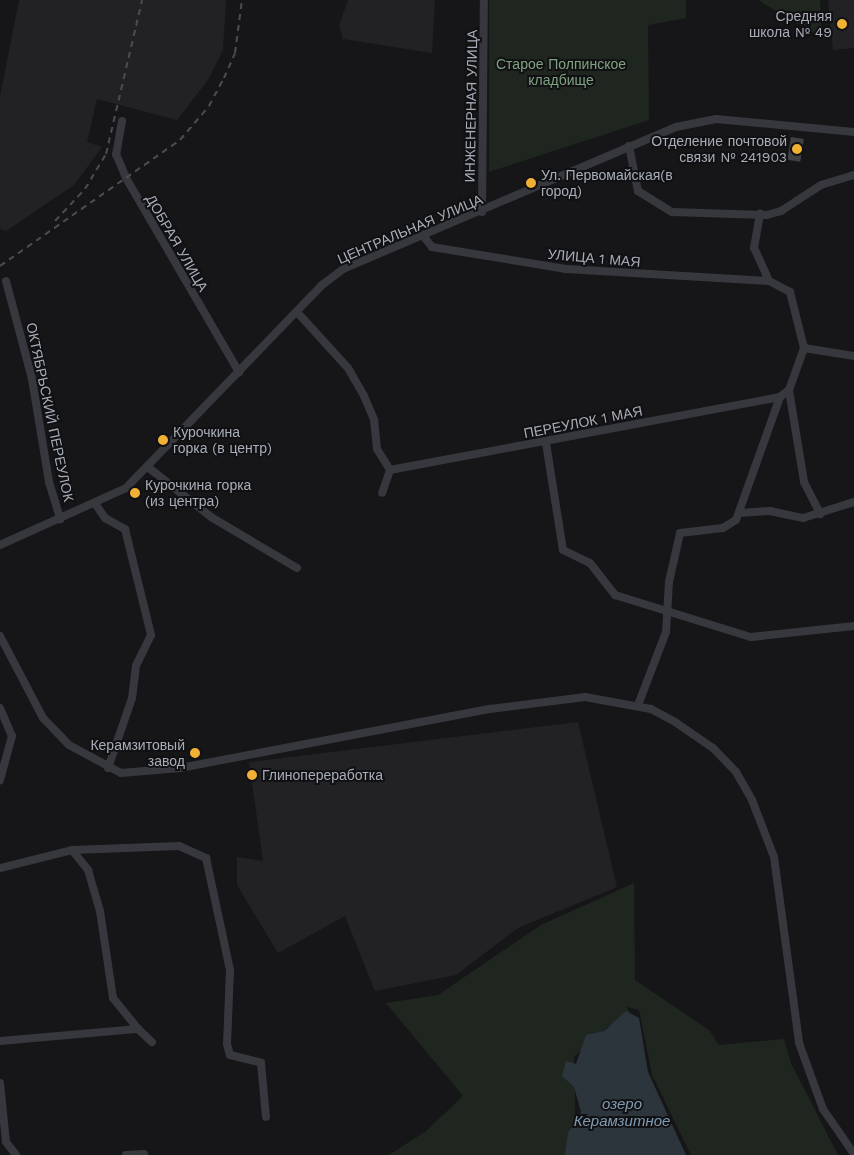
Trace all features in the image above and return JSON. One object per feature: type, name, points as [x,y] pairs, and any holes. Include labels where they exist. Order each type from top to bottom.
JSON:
[{"type":"street","name":"ИНЖЕНЕРНАЯ УЛИЦА","points":[[482,212],[484,0]]},
{"type":"street","name":"ЦЕНТРАЛЬНАЯ УЛИЦА","points":[[0,545],[96,505],[149,468],[297,312],[343,269],[424,237],[676,127],[716,119],[854,132]]},
{"type":"street","name":"ДОБРАЯ УЛИЦА","points":[[122,120],[116,154],[126,178],[239,372]]},
{"type":"street","points":[[630,146],[638,191],[672,212],[760,214],[781,211],[821,185],[854,176]]},
{"type":"street","points":[[638,705],[670,616],[669,582],[680,532],[731,524],[740,513],[780,398],[789,390],[804,348],[790,292],[769,281],[754,248],[760,214]]},
{"type":"street","name":"УЛИЦА 1 МАЯ","points":[[424,237],[432,247],[566,269],[769,281]]},
{"type":"street","name":"ОКТЯБРЬСКИЙ ПЕРЕУЛОК","points":[[6,281],[32,379],[49,482],[60,519]]},
{"type":"street","points":[[297,312],[348,368],[374,420],[377,449],[390,470],[382,493]]},
{"type":"street","points":[[804,348],[854,356]]},
{"type":"street","points":[[789,390],[804,482],[820,514]]},
{"type":"street","name":"ПЕРЕУЛОК 1 МАЯ","points":[[390,470],[546,443],[780,398]]},
{"type":"street","points":[[546,443],[563,550],[590,563],[615,595],[670,616],[751,637],[854,626]]},
{"type":"street","points":[[149,468],[212,517],[297,568]]},
{"type":"street","points":[[740,513],[770,511],[803,518],[820,514],[840,502],[854,502]]},
{"type":"street","name":"ОКТЯБРЬСКИЙ ПЕРЕУЛОК","points":[[96,505],[105,518],[125,529],[151,635],[136,666],[132,698],[108,768]]},
{"type":"street","points":[[0,636],[43,718],[69,745],[108,768],[121,773],[180,768],[490,709],[585,697],[638,705],[675,722],[713,748],[736,772],[752,800],[774,857],[800,1043],[823,1109],[854,1154]]},
{"type":"street","points":[[0,708],[12,736],[0,780]]},
{"type":"street","points":[[0,868],[72,850],[179,846],[206,858],[228,957],[230,1055],[262,1062],[266,1117]]},
{"type":"street","points":[[72,850],[88,870],[97,903],[112,998],[138,1029],[152,1042]]},
{"type":"street","points":[[0,1041],[138,1029]]},
{"type":"street","points":[[0,1083],[6,1142],[16,1155]]},
{"type":"street","points":[[126,1155],[144,1154]]},
{"type":"shaded area","points":[[19,0],[226,0],[223,50],[208,80],[177,120],[97,99],[87,142],[102,147],[74,185],[6,231],[0,229],[0,97]]},
{"type":"shaded area","points":[[348,0],[435,0],[432,53],[343,39],[339,25]]},
{"type":"shaded area","name":"Средняя школа № 49","points":[[828,0],[854,0],[854,48],[833,50]]},
{"type":"shaded area","points":[[578,722],[617,887],[518,928],[456,975],[375,991],[345,916],[278,953],[237,885],[237,857],[263,861],[249,762]]},
{"type":"green space","name":"Старое Полпинское кладбище","points":[[489,0],[686,0],[686,18],[648,25],[649,120],[489,172]]},
{"type":"green space","points":[[758,0],[820,0],[822,38]]},
{"type":"green space","points":[[634,883],[635,980],[709,1030],[719,1045],[784,1039],[791,1063],[838,1155],[691,1155],[652,1075],[639,1010],[627,1007],[633,1019],[610,1025],[574,1057],[576,1155],[389,1155],[426,1131],[463,1096],[386,1003],[438,995],[541,925]]},
{"type":"water","name":"озеро Керамзитное","points":[[626,1011],[639,1018],[648,1072],[686,1155],[565,1155],[568,1133],[581,1112],[574,1087],[562,1076],[566,1061],[576,1064],[586,1035],[604,1031]]},
{"type":"building","name":"Отделение почтовой связи № 241903","points":[[791,137],[804,139],[800,162],[787,160]]},
{"type":"railway","points":[[55,221],[85,189],[106,154],[142,0]]},
{"type":"railway","points":[[0,266],[180,140],[209,106],[224,78],[235,53],[242,0]]},
{"type":"place","name":"Средняя школа № 49","points":[[842,24]]},
{"type":"place","name":"Отделение почтовой связи № 241903","points":[[797,149]]},
{"type":"place","name":"Ул. Первомайская(в город)","points":[[531,183]]},
{"type":"place","name":"Курочкина горка (в центр)","points":[[163,440]]},
{"type":"place","name":"Курочкина горка (из центра)","points":[[135,493]]},
{"type":"place","name":"Керамзитовый завод","points":[[195,753]]},
{"type":"place","name":"Глинопереработка","points":[[252,775]]}]
